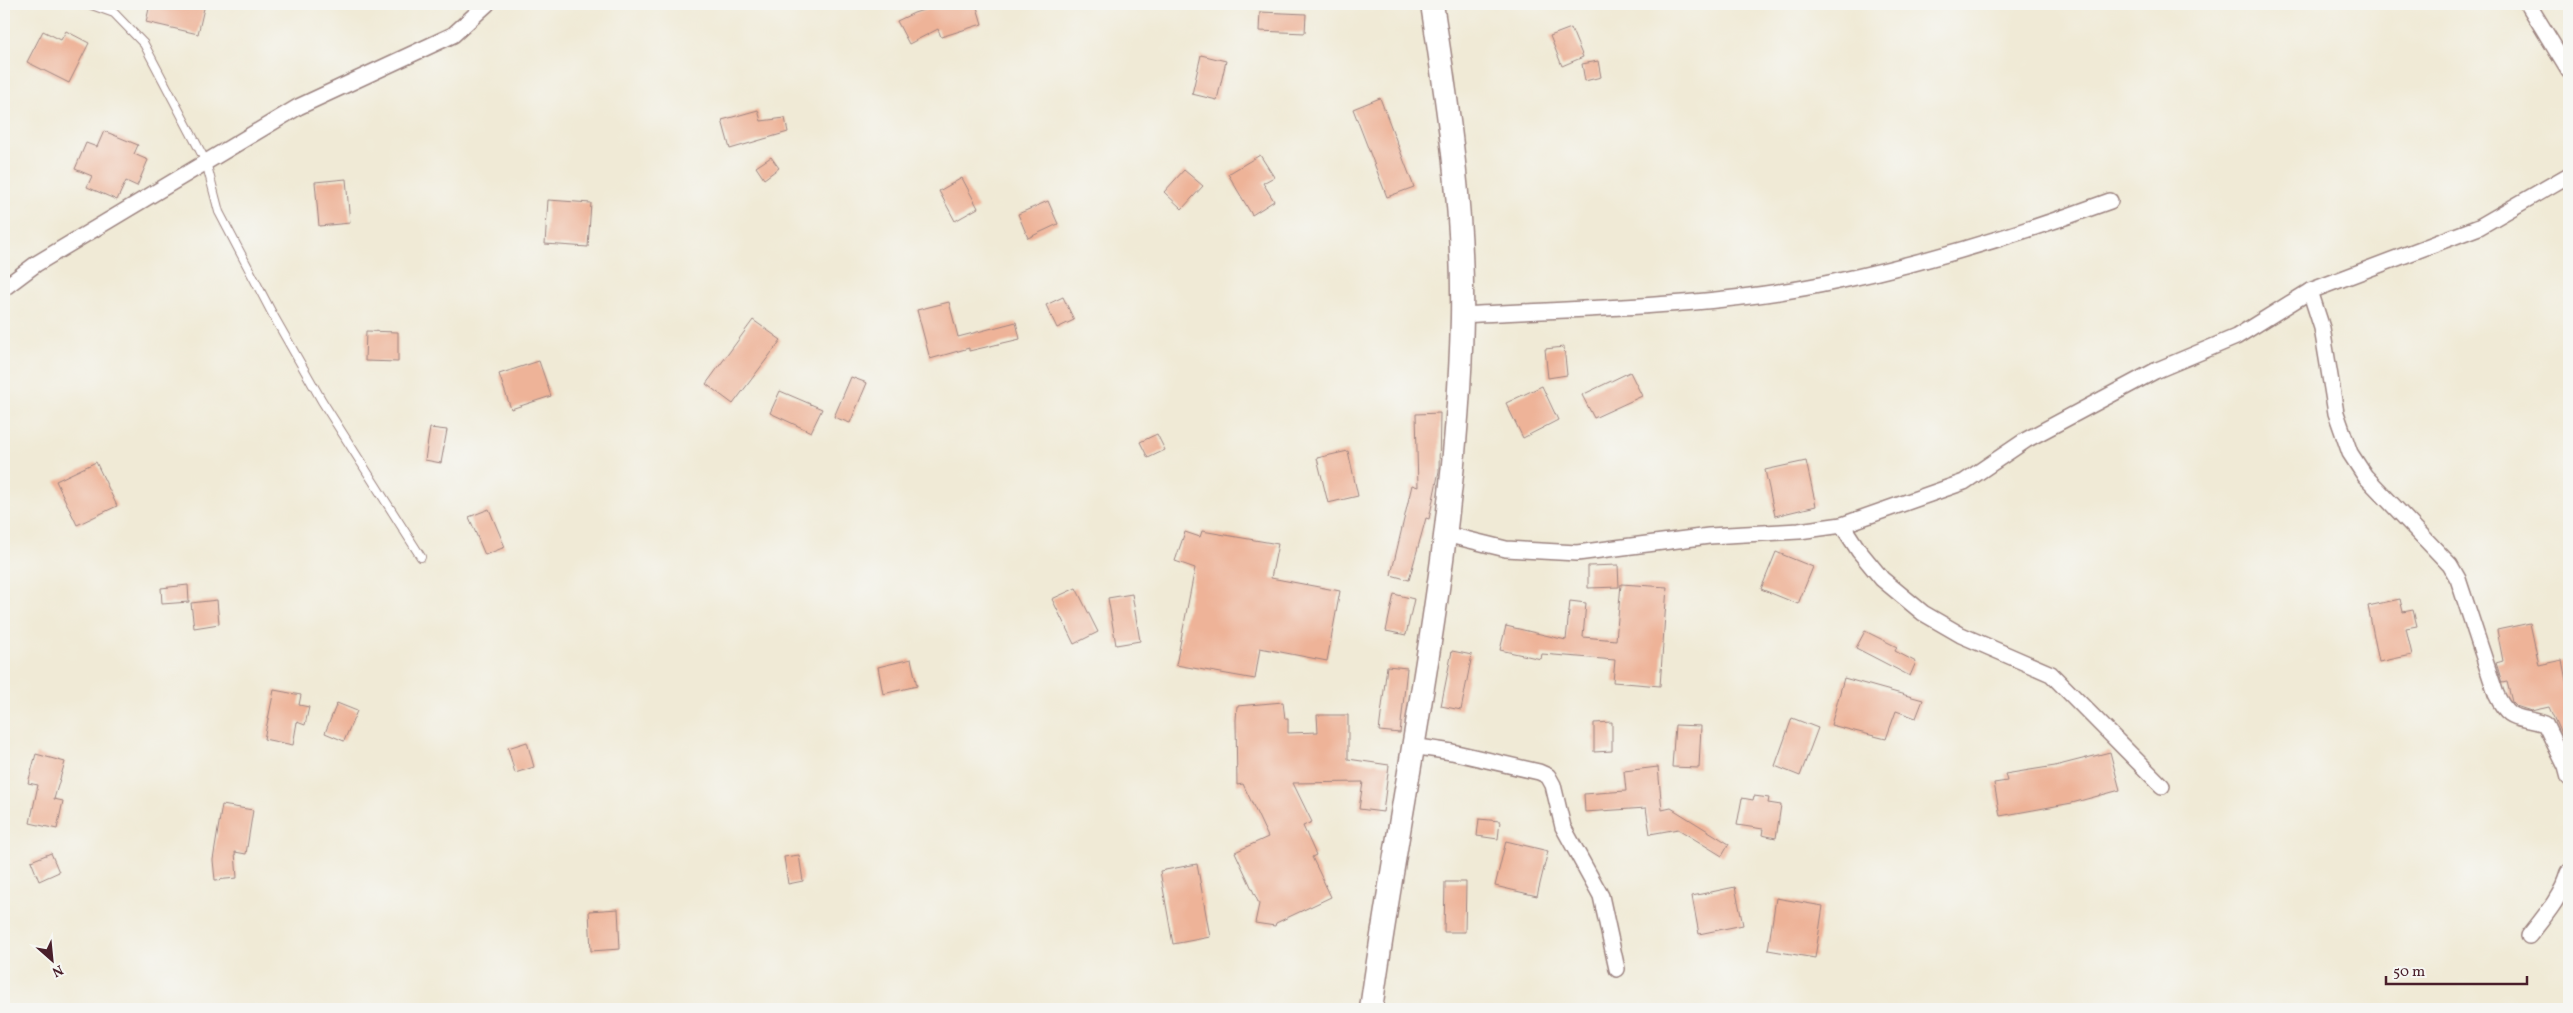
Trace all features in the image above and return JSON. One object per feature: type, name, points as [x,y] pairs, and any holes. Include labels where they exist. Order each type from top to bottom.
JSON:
[{"type":"main road","points":[[1371,1009],[1446,534],[1459,398],[1462,315],[1459,210],[1432,4]]},
{"type":"street","points":[[4,288],[36,264],[298,107],[452,35],[488,4]]},
{"type":"street","points":[[2528,4],[2569,70]]},
{"type":"street","points":[[1446,534],[1506,549],[1577,553],[1710,536],[1799,531],[1842,525],[1964,482],[2026,440],[2155,372],[2236,337],[2310,291],[2479,227],[2569,175]]},
{"type":"street","points":[[1462,315],[1699,301],[1833,282],[2037,228],[2110,201]]},
{"type":"street","points":[[2310,291],[2322,328],[2336,413],[2350,453],[2365,476],[2450,566],[2458,579],[2496,694],[2504,711],[2513,717],[2526,718],[2545,724],[2566,767],[2569,778]]},
{"type":"street","points":[[1842,525],[1859,551],[1882,579],[1923,613],[1961,635],[2051,674],[2162,786]]},
{"type":"street","points":[[1412,746],[1452,752],[1539,772],[1548,776],[1555,792],[1563,827],[1601,896],[1618,969]]},
{"type":"street","points":[[2529,936],[2548,912],[2566,882],[2569,872]]},
{"type":"lane","points":[[88,4],[114,13],[144,44],[206,162],[219,212],[273,315],[322,401],[422,557]]},
{"type":"building","points":[[150,4],[205,4],[198,34],[146,22]]},
{"type":"building","points":[[943,4],[976,4],[982,24],[941,37],[938,29],[909,44],[897,21],[914,13]]},
{"type":"building","points":[[1260,12],[1306,14],[1305,33],[1259,31]]},
{"type":"building","points":[[1571,28],[1583,57],[1562,66],[1550,36]]},
{"type":"building","points":[[43,31],[61,40],[66,31],[89,43],[69,83],[27,62]]},
{"type":"building","points":[[1201,55],[1226,61],[1217,100],[1192,94]]},
{"type":"building","points":[[1598,61],[1601,77],[1585,81],[1582,64]]},
{"type":"building","points":[[1380,98],[1414,187],[1387,197],[1353,109]]},
{"type":"building","points":[[758,110],[761,121],[785,118],[788,132],[730,149],[722,120]]},
{"type":"building","points":[[104,131],[138,145],[134,154],[148,160],[137,186],[126,181],[117,200],[87,187],[92,176],[75,169],[86,143],[97,147]]},
{"type":"building","points":[[1260,155],[1274,177],[1263,183],[1274,201],[1252,215],[1228,174]]},
{"type":"building","points":[[771,157],[779,168],[764,179],[756,167]]},
{"type":"building","points":[[1184,170],[1203,186],[1182,209],[1164,192]]},
{"type":"building","points":[[962,178],[978,208],[955,221],[939,191]]},
{"type":"building","points":[[346,179],[350,223],[319,226],[315,182]]},
{"type":"building","points":[[548,200],[591,203],[588,247],[545,244]]},
{"type":"building","points":[[1048,201],[1058,224],[1028,238],[1018,214]]},
{"type":"building","points":[[1063,297],[1074,320],[1057,328],[1046,305]]},
{"type":"building","points":[[949,302],[958,337],[1016,322],[1020,339],[969,351],[969,348],[930,359],[917,310]]},
{"type":"building","points":[[753,320],[781,340],[733,404],[706,384]]},
{"type":"building","points":[[366,331],[398,332],[398,362],[365,361]]},
{"type":"building","points":[[1564,347],[1567,375],[1548,378],[1545,349]]},
{"type":"building","points":[[539,361],[551,396],[511,409],[499,374]]},
{"type":"building","points":[[1630,372],[1642,396],[1594,418],[1582,395]]},
{"type":"building","points":[[851,377],[867,383],[850,423],[834,417]]},
{"type":"building","points":[[1542,386],[1558,420],[1523,438],[1506,403]]},
{"type":"building","points":[[780,391],[822,409],[811,432],[770,413]]},
{"type":"building","points":[[1440,413],[1439,471],[1429,519],[1426,518],[1409,580],[1391,575],[1412,485],[1418,487],[1416,414]]},
{"type":"building","points":[[430,428],[447,430],[441,463],[425,460]]},
{"type":"building","points":[[1157,434],[1165,450],[1148,458],[1140,442]]},
{"type":"building","points":[[1348,451],[1358,496],[1328,503],[1317,458]]},
{"type":"building","points":[[1806,461],[1816,506],[1775,516],[1765,470]]},
{"type":"building","points":[[96,462],[117,506],[77,525],[56,481]]},
{"type":"building","points":[[489,509],[505,547],[485,555],[469,517]]},
{"type":"building","points":[[1202,531],[1278,544],[1271,578],[1340,591],[1327,661],[1260,648],[1255,679],[1176,665],[1195,568],[1175,561],[1185,532],[1200,537]]},
{"type":"building","points":[[1776,552],[1813,567],[1798,604],[1761,589]]},
{"type":"building","points":[[1618,565],[1619,587],[1588,588],[1588,566]]},
{"type":"building","points":[[1621,584],[1667,587],[1660,686],[1613,682],[1615,660],[1542,654],[1541,659],[1500,650],[1506,626],[1566,640],[1570,601],[1586,603],[1583,637],[1616,640]]},
{"type":"building","points":[[188,585],[189,602],[162,604],[161,588]]},
{"type":"building","points":[[1076,588],[1098,632],[1074,644],[1052,599]]},
{"type":"building","points":[[1132,594],[1140,641],[1116,645],[1108,598]]},
{"type":"building","points":[[1394,594],[1414,599],[1406,635],[1386,631]]},
{"type":"building","points":[[2400,599],[2403,612],[2413,610],[2417,626],[2406,628],[2412,655],[2379,662],[2368,606]]},
{"type":"building","points":[[217,600],[219,624],[194,628],[191,603]]},
{"type":"building","points":[[2530,623],[2539,665],[2562,660],[2569,696],[2569,752],[2549,707],[2531,711],[2516,706],[2512,702],[2507,682],[2502,683],[2496,663],[2503,661],[2497,630]]},
{"type":"building","points":[[1865,631],[1897,647],[1895,651],[1916,662],[1910,676],[1856,648]]},
{"type":"building","points":[[1452,651],[1472,655],[1461,710],[1441,706]]},
{"type":"building","points":[[911,659],[917,686],[883,694],[878,667]]},
{"type":"building","points":[[1387,666],[1407,668],[1400,733],[1379,731]]},
{"type":"building","points":[[1844,678],[1923,700],[1916,718],[1896,711],[1886,739],[1831,725]]},
{"type":"building","points":[[274,690],[301,695],[299,705],[309,707],[305,725],[297,722],[293,745],[264,739]]},
{"type":"building","points":[[1283,702],[1285,719],[1288,719],[1288,733],[1318,732],[1317,715],[1348,715],[1348,759],[1389,765],[1383,812],[1359,809],[1363,782],[1293,783],[1312,822],[1303,826],[1316,855],[1312,857],[1331,897],[1276,923],[1275,926],[1255,923],[1259,904],[1235,852],[1268,837],[1243,784],[1237,785],[1236,720],[1237,706]]},
{"type":"building","points":[[337,703],[357,711],[344,741],[325,733]]},
{"type":"building","points":[[1792,718],[1818,728],[1800,776],[1775,766]]},
{"type":"building","points":[[1612,722],[1612,751],[1594,752],[1594,723]]},
{"type":"building","points":[[1675,725],[1701,726],[1699,768],[1672,767]]},
{"type":"building","points":[[527,742],[534,767],[515,773],[508,748]]},
{"type":"building","points":[[2110,752],[2120,790],[2072,803],[2000,816],[1994,783],[2007,781],[2005,774],[2055,766]]},
{"type":"building","points":[[36,754],[65,762],[54,799],[63,801],[57,829],[30,823],[38,785],[28,783]]},
{"type":"building","points":[[1658,767],[1662,810],[1671,808],[1729,844],[1722,856],[1678,829],[1650,834],[1646,808],[1585,812],[1584,794],[1626,791],[1624,771]]},
{"type":"building","points":[[1754,796],[1769,798],[1768,803],[1781,805],[1776,838],[1762,835],[1763,829],[1737,825],[1742,798],[1753,800]]},
{"type":"building","points":[[222,805],[253,810],[246,854],[235,852],[237,878],[215,880],[213,860]]},
{"type":"building","points":[[1479,819],[1500,821],[1498,839],[1477,836]]},
{"type":"building","points":[[1506,841],[1548,851],[1537,896],[1495,886]]},
{"type":"building","points":[[51,853],[59,872],[39,881],[31,861]]},
{"type":"building","points":[[799,855],[803,881],[788,884],[784,857]]},
{"type":"building","points":[[1197,864],[1210,937],[1173,944],[1160,871]]},
{"type":"building","points":[[1445,882],[1466,882],[1465,932],[1444,932]]},
{"type":"building","points":[[1735,887],[1743,925],[1699,934],[1692,896]]},
{"type":"building","points":[[1776,898],[1823,906],[1815,958],[1768,950]]},
{"type":"building","points":[[618,909],[620,949],[591,951],[589,911]]}]
